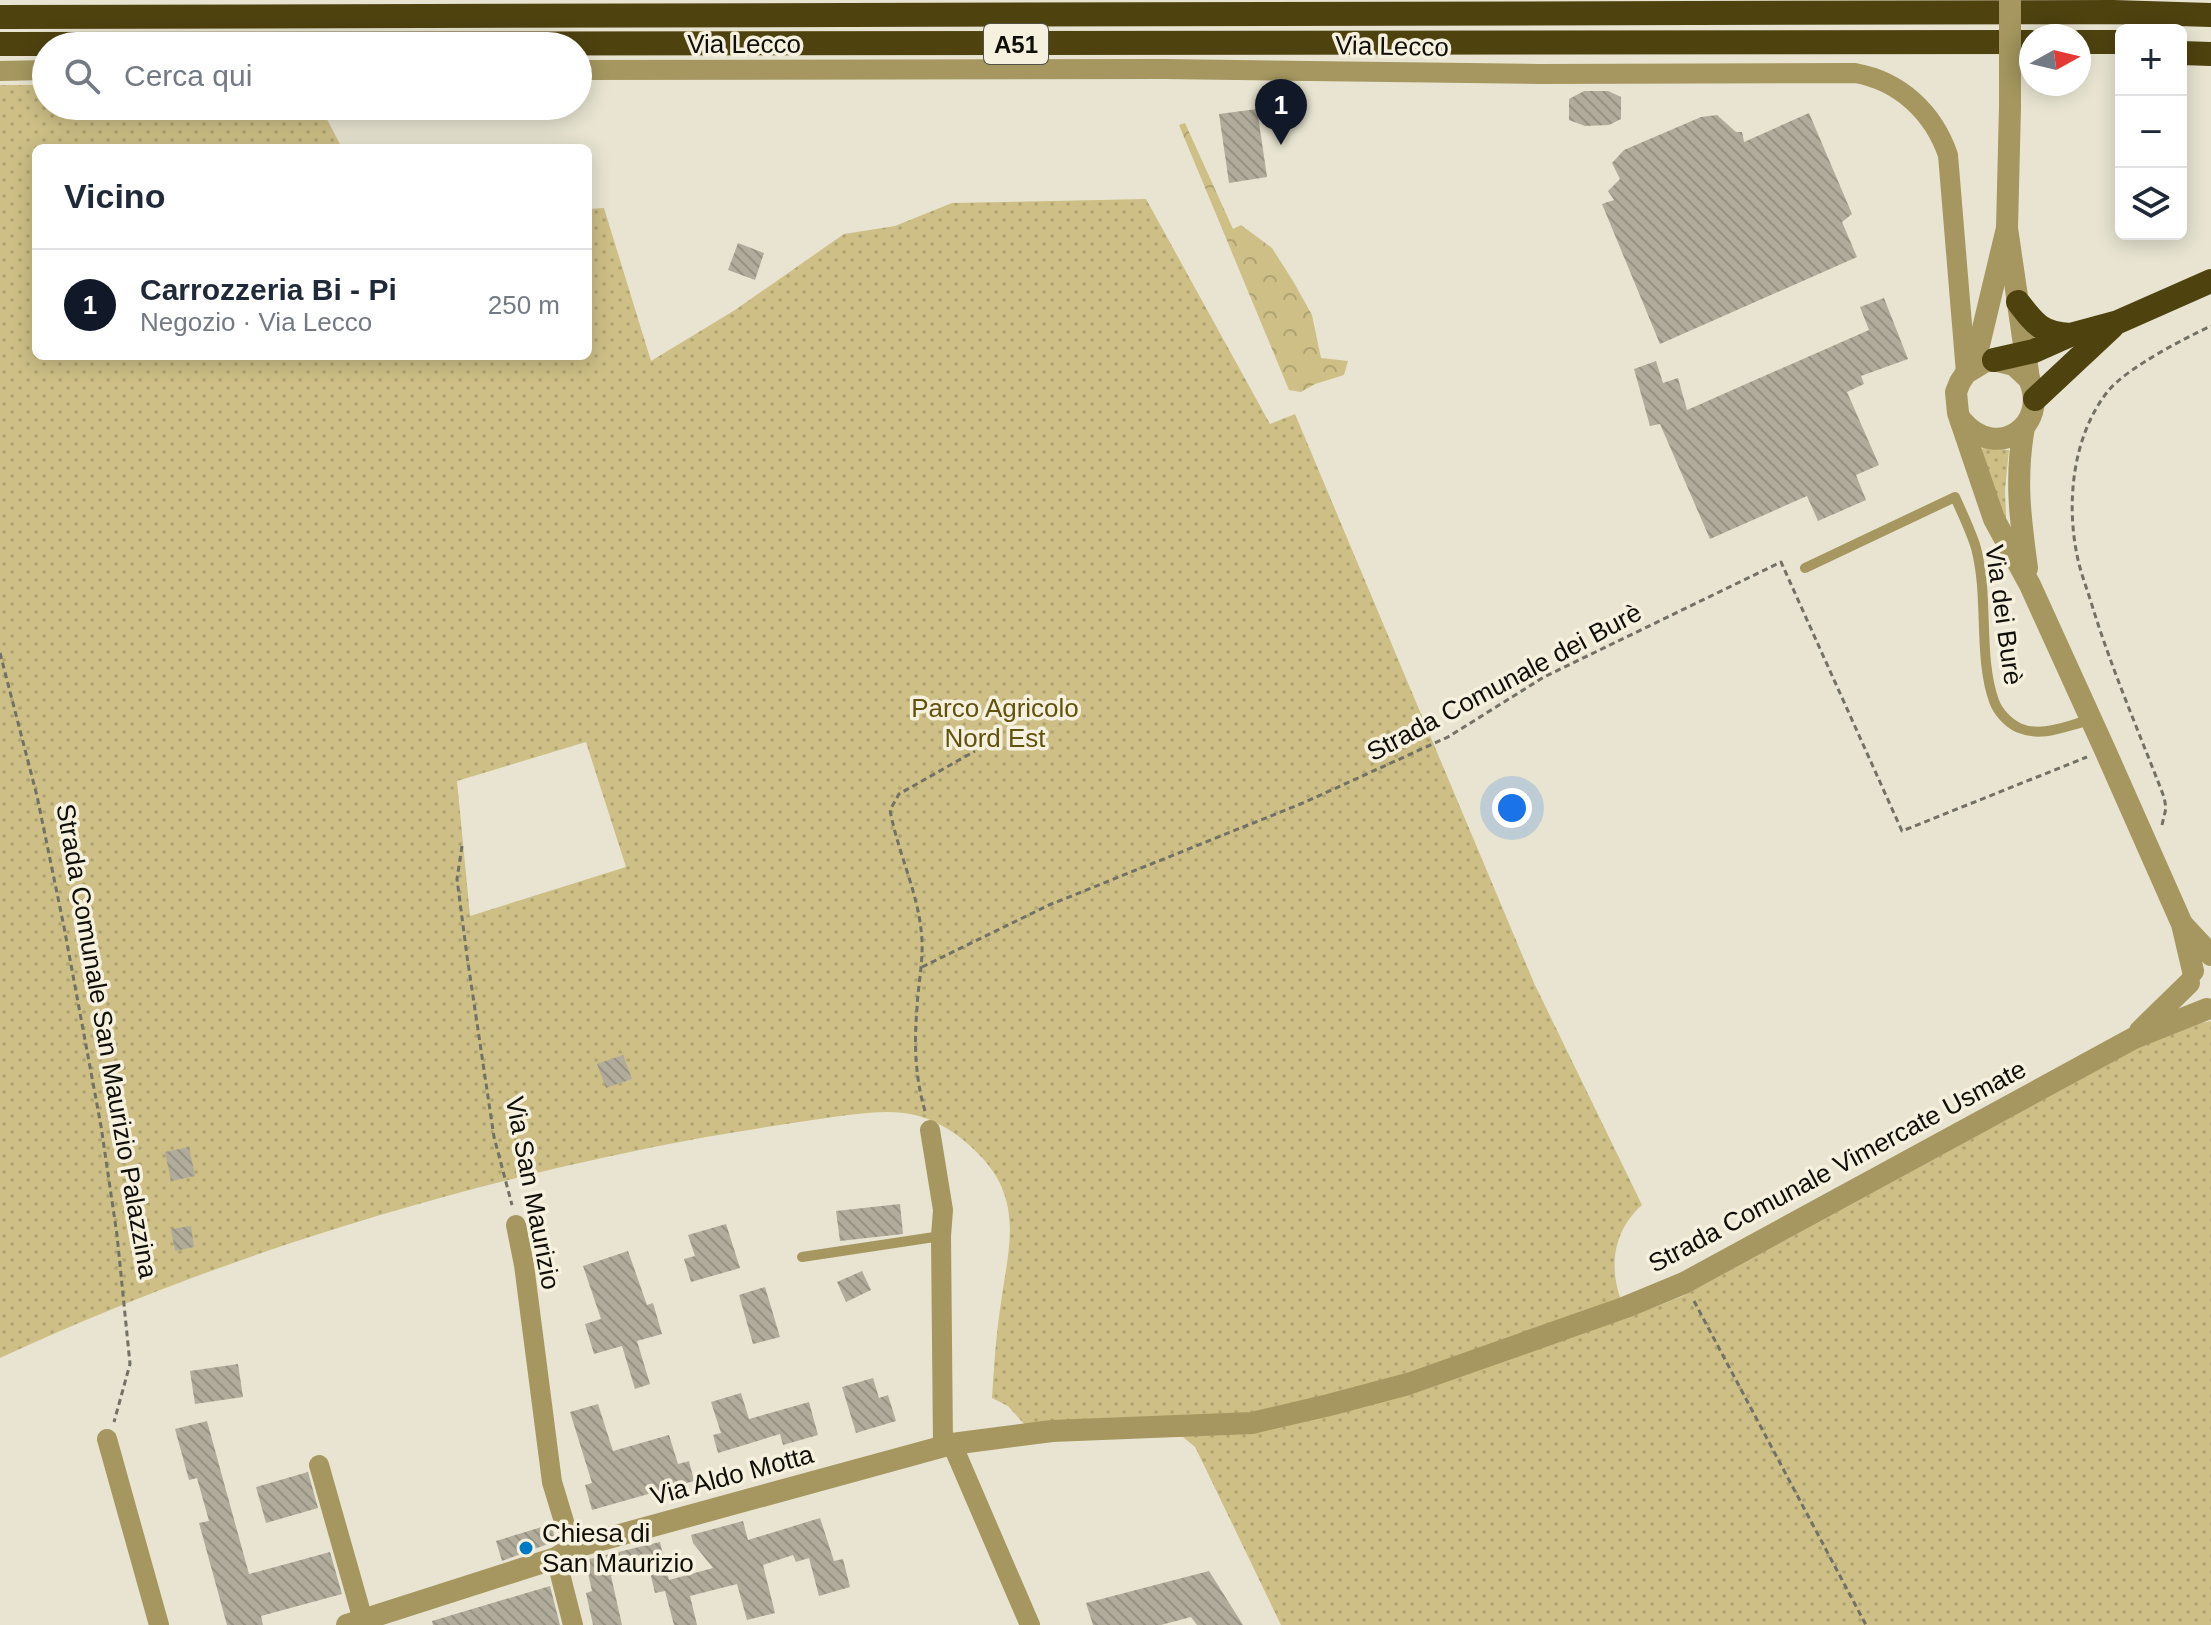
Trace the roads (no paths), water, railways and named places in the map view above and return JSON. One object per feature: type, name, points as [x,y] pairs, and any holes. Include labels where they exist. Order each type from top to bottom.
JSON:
[{"type":"highway","name":"A51","points":[[0,17],[2099,12],[2211,15]]},
{"type":"highway","name":"A51","points":[[592,43],[2019,42]]},
{"type":"highway","points":[[2187,42],[2211,42]]},
{"type":"highway","name":"A51","points":[[0,44],[32,44]]},
{"type":"highway","points":[[2187,53],[2211,54]]},
{"type":"highway","points":[[1978,366],[2118,322],[2211,281]]},
{"type":"highway","points":[[2018,302],[2036,325],[2052,334],[2070,335]]},
{"type":"highway","points":[[2032,389],[2118,322]]},
{"type":"street","points":[[1963,422],[1978,435],[1998,439],[2017,433],[2031,418],[2032,389],[2007,228],[2010,0]]},
{"type":"street","name":"Via Lecco","points":[[592,70],[1164,69],[1539,74],[1855,73],[1871,76],[1898,88],[1911,99],[1937,129],[1948,155],[1978,366]]},
{"type":"street","points":[[0,71],[32,70]]},
{"type":"street","points":[[2007,228],[1978,366],[1956,392],[1958,413],[1994,519],[2030,585],[2201,967],[2195,1002],[2209,1009]]},
{"type":"street","points":[[1978,366],[2014,365],[2032,389]]},
{"type":"street","points":[[2024,427],[2018,463],[2018,506],[2030,585]]},
{"type":"street","name":"Strada Comunale Vimercate Usmate","points":[[2134,1038],[2201,967]]},
{"type":"street","name":"Strada Comunale Vimercate Usmate","points":[[947,1445],[1052,1431],[1252,1423],[1408,1384],[1626,1307],[1684,1283],[2134,1038],[2209,1009]]},
{"type":"street","points":[[930,1130],[943,1210],[941,1236],[947,1445],[1030,1625]]},
{"type":"street","name":"Via San Maurizio","points":[[516,1225],[573,1625]]},
{"type":"street","points":[[107,1439],[159,1625]]},
{"type":"street","name":"Via Aldo Motta","points":[[355,1622],[564,1553],[947,1445]]},
{"type":"street","points":[[319,1465],[355,1622]]},
{"type":"lane","name":"Via dei Burè","points":[[1805,568],[1955,497],[1975,547],[1983,592],[1989,677],[1995,704],[2004,718],[2018,728],[2050,731],[2091,720]]},
{"type":"lane","points":[[802,1257],[941,1236]]},
{"type":"place","name":"Carrozzeria Bi - Pi","points":[[1281,145]]},
{"type":"place","name":"Chiesa di San Maurizio","points":[[526,1548]]},
{"type":"park label","name":"Parco Agricolo Nord Est","points":[[995,723]]}]
